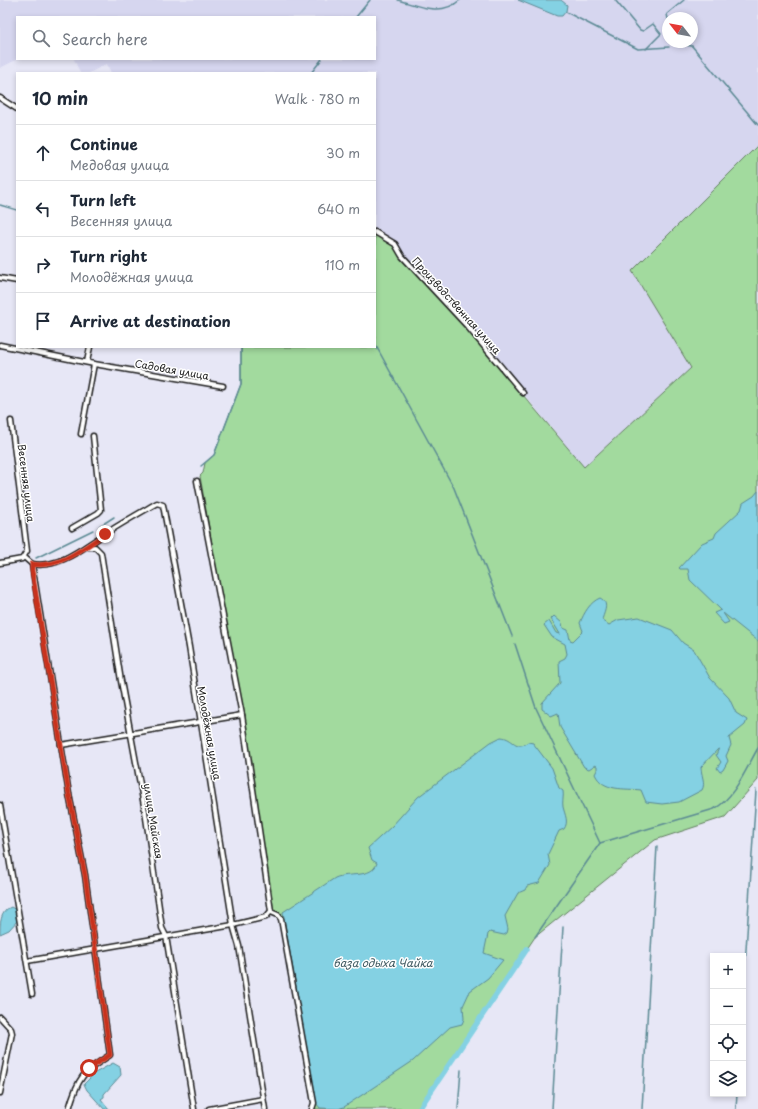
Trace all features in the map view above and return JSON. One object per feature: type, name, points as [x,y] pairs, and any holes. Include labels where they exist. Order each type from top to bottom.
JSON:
[{"type":"street","points":[[0,98],[16,108]]},
{"type":"street","name":"Производственная улица","points":[[376,233],[395,244],[402,256],[467,326],[523,393]]},
{"type":"street","points":[[0,278],[16,281]]},
{"type":"street","name":"Садовая улица","points":[[0,345],[94,364],[223,386]]},
{"type":"street","points":[[86,362],[90,348]]},
{"type":"street","points":[[81,434],[94,364]]},
{"type":"street","name":"Весенняя улица","points":[[10,421],[27,548],[24,557]]},
{"type":"street","points":[[72,528],[101,510],[93,436]]},
{"type":"street","points":[[27,960],[233,925],[266,917],[271,912],[272,908],[242,715],[197,481]]},
{"type":"street","name":"Молодёжная улица","points":[[32,564],[38,565],[59,561],[87,548],[105,534],[157,502],[163,505],[187,640],[233,925],[239,946],[265,1109]]},
{"type":"street","name":"улица Майская","points":[[87,548],[95,547],[101,553],[130,734],[145,811],[162,928],[166,936],[194,1109]]},
{"type":"street","points":[[0,563],[22,560],[24,557],[32,564],[61,746],[85,875],[110,1055],[89,1068],[80,1078],[75,1088],[69,1109]]},
{"type":"street","points":[[61,746],[242,715]]},
{"type":"street","points":[[0,805],[32,994]]},
{"type":"street","points":[[271,912],[278,915],[281,919],[314,1103],[312,1109]]},
{"type":"street","points":[[0,1017],[10,1028],[12,1033],[0,1093]]},
{"type":"street","points":[[210,1109],[263,1099]]},
{"type":"shaded area","points":[[0,0],[758,0],[758,145],[633,271],[691,368],[584,467],[523,393],[376,233],[376,72],[111,72],[107,64],[91,72],[80,72],[74,60],[376,60],[376,16],[16,16],[16,60],[0,68]]},
{"type":"green space","points":[[758,145],[758,780],[725,817],[655,840],[535,937],[419,1109],[312,1109],[313,1107],[281,919],[271,912],[242,715],[200,476],[203,473],[205,463],[214,455],[241,384],[241,348],[376,348],[376,233],[395,244],[584,467],[691,368],[632,271]]},
{"type":"water","points":[[518,0],[561,0],[567,5],[566,11],[562,16],[557,16]]},
{"type":"water","points":[[758,491],[758,641],[723,613],[729,622],[724,624],[714,613],[721,610],[690,580],[688,569],[679,568],[702,543],[714,538],[716,533],[741,510],[743,503],[754,496]]},
{"type":"water","points":[[600,598],[606,605],[602,620],[609,625],[618,620],[639,617],[672,630],[683,643],[694,650],[710,678],[729,698],[736,713],[747,720],[745,725],[729,738],[731,745],[726,756],[728,761],[723,770],[720,772],[717,768],[721,762],[716,755],[719,748],[701,767],[703,782],[702,790],[679,802],[662,804],[646,802],[641,790],[615,788],[603,784],[595,774],[597,766],[595,765],[589,769],[584,767],[560,727],[558,713],[551,716],[542,709],[542,703],[560,683],[559,661],[565,658],[567,654],[565,644],[552,637],[544,625],[549,621],[556,633],[560,634],[551,619],[554,616],[562,623],[563,628],[568,630],[570,640],[573,641],[583,631],[580,623],[585,612],[593,602]]},
{"type":"water","name":"база одыха Чайка","points":[[501,737],[509,739],[517,745],[528,742],[533,743],[552,768],[559,788],[563,791],[563,805],[566,824],[564,829],[559,831],[548,854],[550,865],[539,883],[527,886],[525,890],[518,893],[505,916],[508,929],[507,933],[504,935],[490,932],[488,934],[484,953],[503,960],[488,978],[470,991],[463,1006],[464,1019],[462,1024],[450,1027],[413,1061],[344,1107],[338,1109],[320,1108],[316,1103],[283,912],[335,878],[365,873],[374,868],[377,863],[372,860],[368,848],[392,826],[418,797],[491,742]]},
{"type":"water","points":[[11,907],[18,911],[18,920],[9,930],[0,934],[3,915],[7,909]]},
{"type":"water","points":[[113,1063],[120,1067],[121,1075],[101,1099],[109,1109],[104,1109],[87,1090],[84,1084],[95,1073]]},
{"type":"waterway","points":[[357,16],[370,0]]},
{"type":"waterway","points":[[398,0],[430,9],[445,8],[460,0]]},
{"type":"waterway","points":[[615,0],[640,30],[643,31],[653,24],[661,34],[646,49]]},
{"type":"waterway","points":[[669,12],[684,0]]},
{"type":"waterway","points":[[566,12],[638,49],[662,47]]},
{"type":"waterway","points":[[694,48],[758,125]]},
{"type":"waterway","points":[[312,72],[321,60]]},
{"type":"waterway","points":[[0,205],[16,210]]},
{"type":"waterway","points":[[376,346],[454,488],[512,636]]},
{"type":"waterway","points":[[201,466],[214,455],[241,384],[241,348]]},
{"type":"waterway","points":[[100,526],[114,517]]},
{"type":"waterway","points":[[36,558],[93,530]]},
{"type":"waterway","points":[[515,644],[536,708],[600,843]]},
{"type":"waterway","points":[[535,937],[600,843],[714,809],[728,798],[734,790],[758,748]]},
{"type":"waterway","points":[[744,989],[756,790]]},
{"type":"waterway","points":[[642,1109],[657,846]]},
{"type":"waterway","points":[[552,1109],[563,927]]},
{"type":"waterway","points":[[419,1109],[527,949]]},
{"type":"waterway","points":[[458,1109],[461,1070]]},
{"type":"waterway","points":[[736,1109],[737,1097]]},
{"type":"route","points":[[89,1068],[110,1055],[85,875],[69,794],[37,604],[32,564],[38,565],[59,561],[87,548],[105,534]]}]
